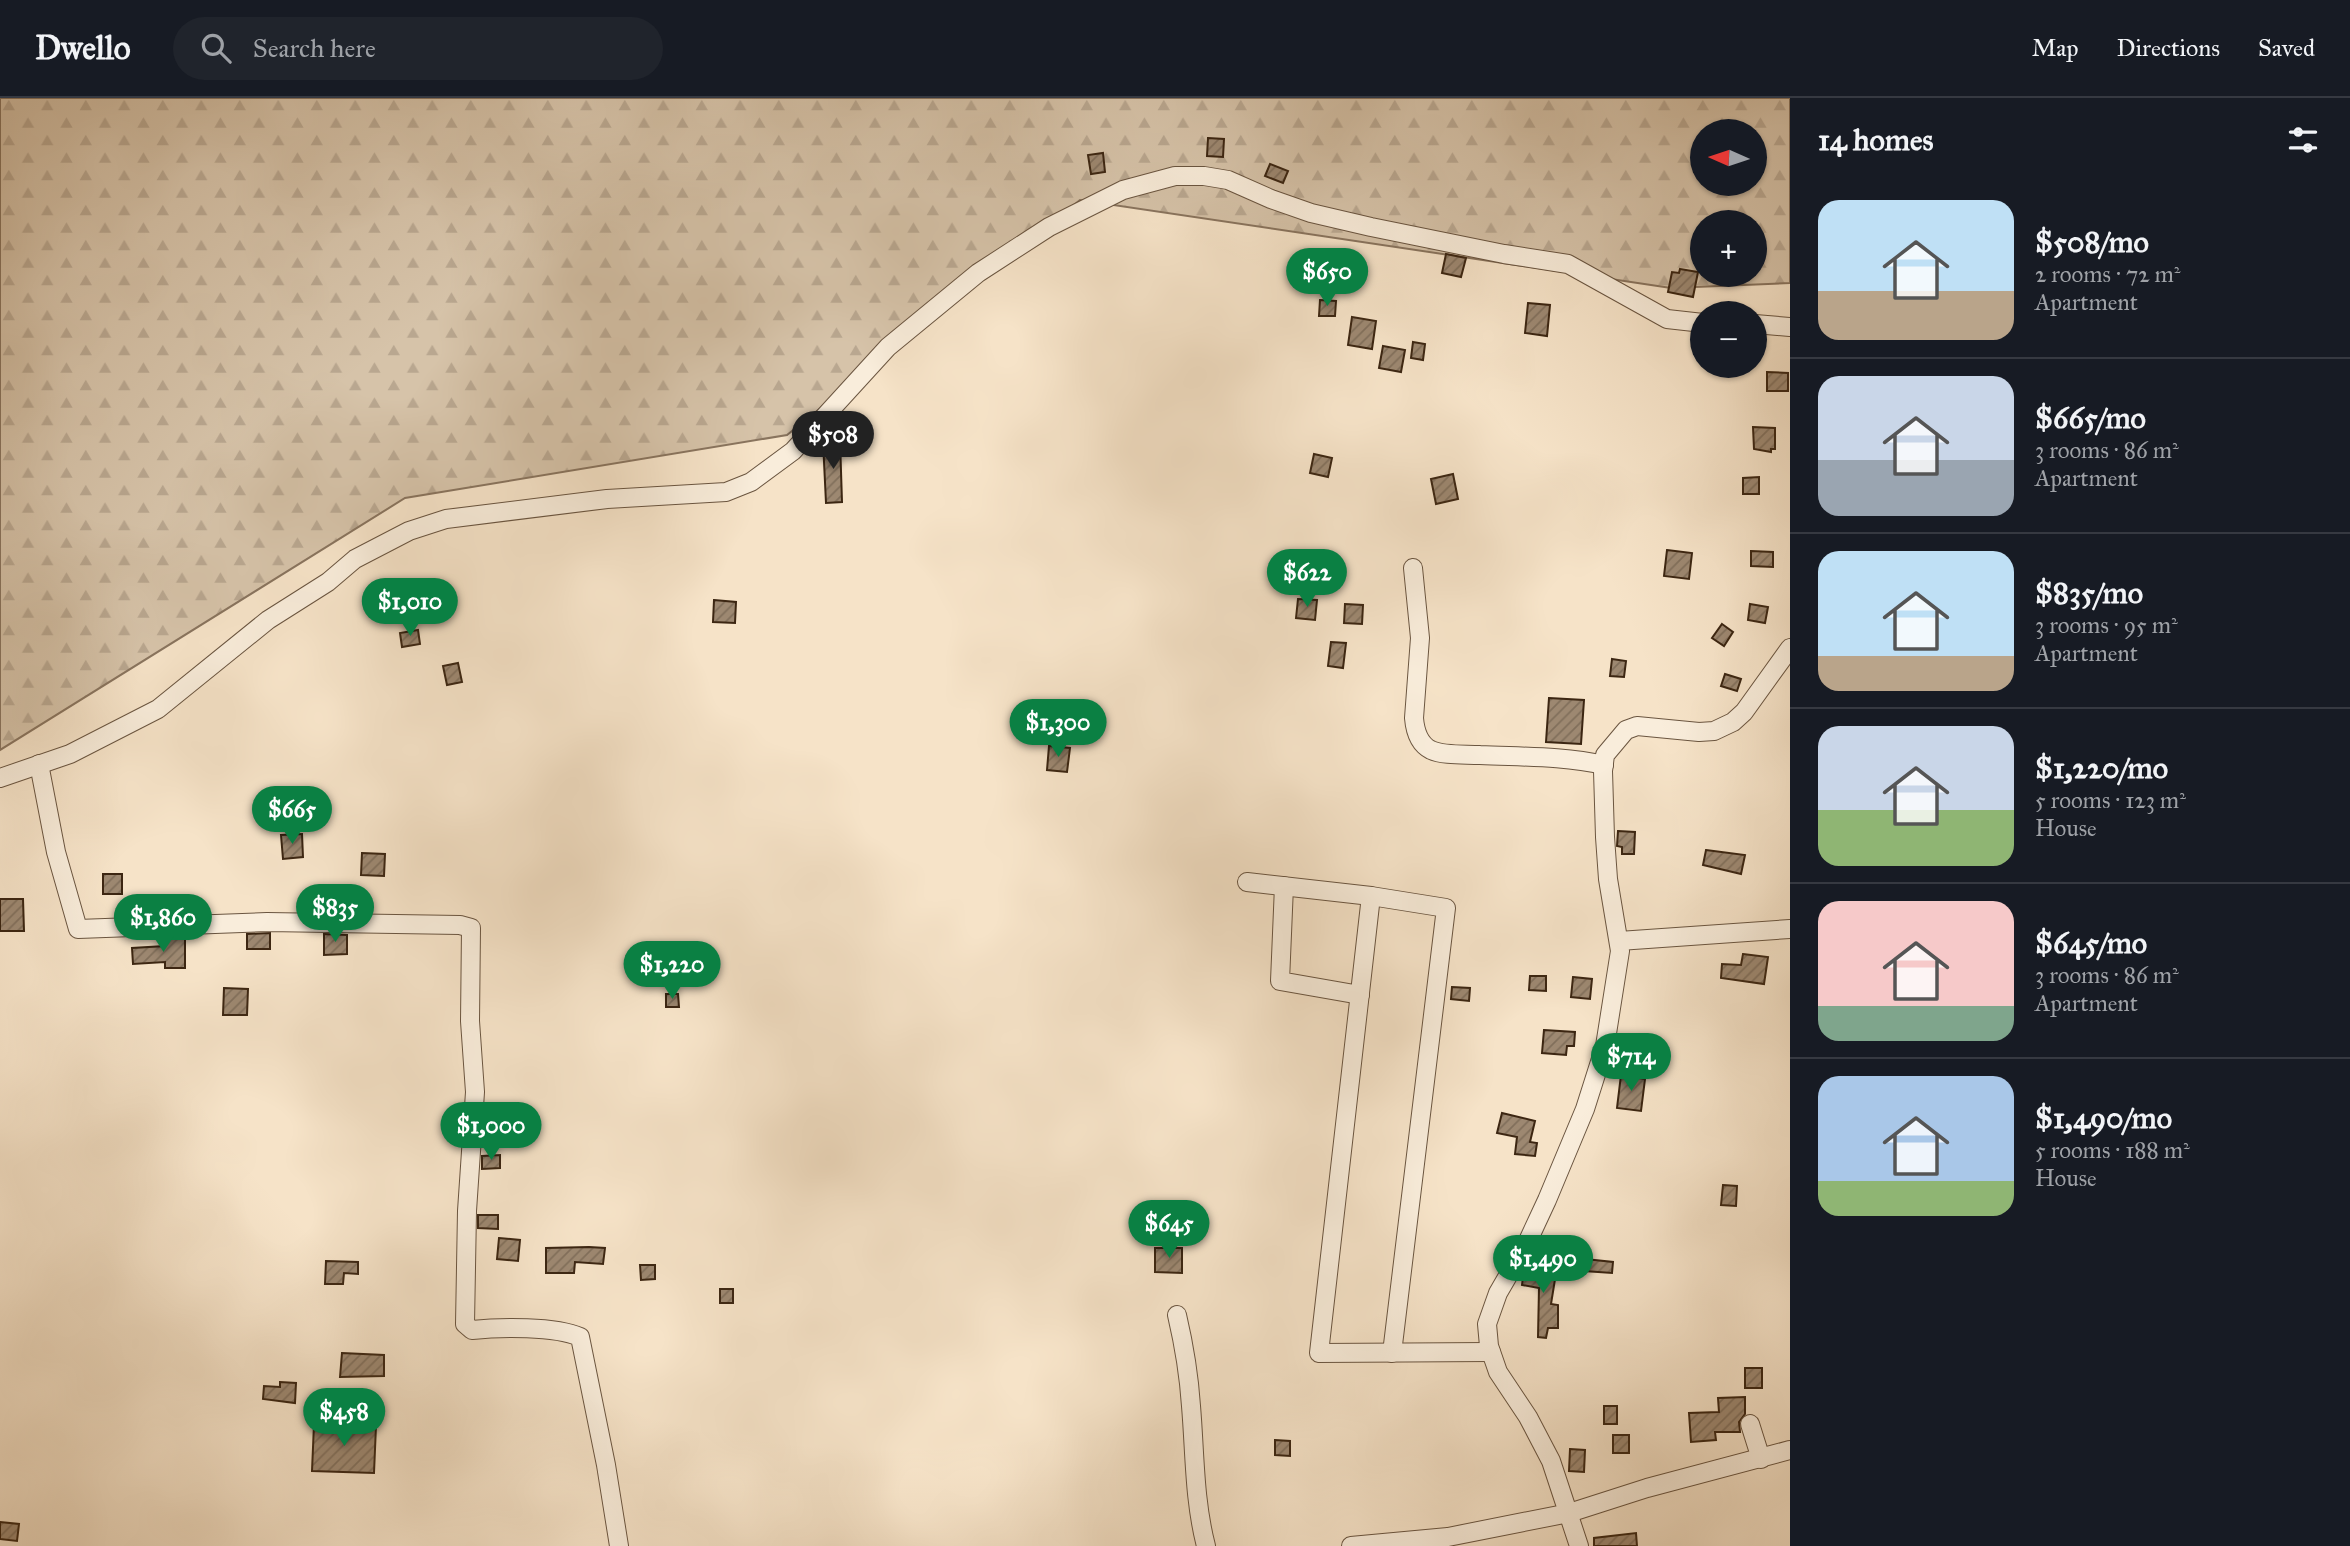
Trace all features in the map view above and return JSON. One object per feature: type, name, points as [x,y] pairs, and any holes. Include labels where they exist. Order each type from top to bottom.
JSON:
[{"type":"street","points":[[0,778],[70,754],[158,709],[268,620],[327,582],[355,559],[409,531],[446,519],[594,500],[726,492],[751,482],[793,451],[888,346],[978,273],[1049,227],[1123,190],[1175,176],[1204,176],[1228,180],[1311,213],[1504,254],[1568,264],[1667,319],[1690,322]]},
{"type":"street","points":[[1767,325],[1790,327]]},
{"type":"street","points":[[1413,568],[1420,638],[1414,718],[1415,730],[1421,740],[1431,750],[1456,754],[1546,758],[1604,765]]},
{"type":"street","points":[[1579,1546],[1551,1461],[1528,1418],[1498,1372],[1491,1352],[1487,1324],[1491,1310],[1547,1200],[1585,1109],[1605,1046],[1620,951],[1608,879],[1605,755],[1626,730],[1637,726],[1699,732],[1714,731],[1733,722],[1744,712],[1790,648]]},
{"type":"street","points":[[39,764],[56,852],[78,929],[267,922],[460,925],[471,928],[470,1021],[475,1092],[467,1211],[465,1324],[472,1330],[489,1328],[567,1331],[580,1337],[619,1546]]},
{"type":"street","points":[[1247,882],[1371,896],[1446,908],[1392,1353]]},
{"type":"street","points":[[1284,886],[1280,981],[1360,995]]},
{"type":"street","points":[[1371,896],[1319,1353],[1491,1352]]},
{"type":"street","points":[[1619,942],[1790,929]]},
{"type":"street","points":[[1177,1315],[1185,1348],[1195,1488],[1206,1546]]},
{"type":"street","points":[[1751,1424],[1761,1459]]},
{"type":"street","points":[[1350,1546],[1448,1537],[1566,1503],[1647,1488],[1790,1450]]},
{"type":"green space","points":[[0,98],[1790,98],[1790,283],[1767,284],[1767,210],[1690,210],[1690,287],[1695,287],[1671,288],[1080,200],[787,435],[405,498],[0,750]]},
{"type":"building","points":[[1208,138],[1224,139],[1223,157],[1207,156]]},
{"type":"building","points":[[1103,153],[1105,172],[1091,174],[1088,155]]},
{"type":"building","points":[[1270,164],[1288,171],[1283,183],[1265,176]]},
{"type":"building","points":[[1446,254],[1466,258],[1461,277],[1442,273]]},
{"type":"building","points":[[1680,269],[1690,271],[1690,287],[1695,287],[1693,297],[1668,292],[1672,272],[1679,273]]},
{"type":"building","points":[[1320,300],[1336,301],[1335,316],[1319,316]]},
{"type":"building","points":[[1528,303],[1550,305],[1547,336],[1525,333]]},
{"type":"building","points":[[1352,317],[1376,321],[1372,349],[1348,345]]},
{"type":"building","points":[[1413,342],[1425,344],[1423,360],[1411,358]]},
{"type":"building","points":[[1383,346],[1405,350],[1401,372],[1379,368]]},
{"type":"building","points":[[1767,372],[1788,373],[1788,391],[1767,391]]},
{"type":"building","points":[[1753,427],[1775,428],[1775,449],[1771,449],[1771,452],[1754,449]]},
{"type":"building","points":[[840,440],[842,502],[826,503],[823,441]]},
{"type":"building","points":[[1314,454],[1332,458],[1328,477],[1310,473]]},
{"type":"building","points":[[1453,474],[1458,499],[1436,504],[1431,479]]},
{"type":"building","points":[[1759,477],[1759,494],[1743,494],[1743,478]]},
{"type":"building","points":[[1667,550],[1692,553],[1689,579],[1664,576]]},
{"type":"building","points":[[1751,551],[1773,552],[1773,567],[1751,566]]},
{"type":"building","points":[[1298,599],[1317,600],[1315,620],[1296,618]]},
{"type":"building","points":[[714,600],[736,602],[735,623],[713,622]]},
{"type":"building","points":[[1345,604],[1363,605],[1362,624],[1344,623]]},
{"type":"building","points":[[1750,604],[1768,607],[1765,623],[1748,620]]},
{"type":"building","points":[[1722,624],[1733,632],[1724,646],[1712,638]]},
{"type":"building","points":[[418,630],[420,644],[402,647],[400,633]]},
{"type":"building","points":[[1331,642],[1346,643],[1343,668],[1328,666]]},
{"type":"building","points":[[1612,659],[1626,661],[1624,677],[1610,676]]},
{"type":"building","points":[[458,663],[462,682],[447,685],[443,666]]},
{"type":"building","points":[[1725,674],[1741,679],[1737,691],[1721,686]]},
{"type":"building","points":[[1549,698],[1584,700],[1581,744],[1546,742]]},
{"type":"building","points":[[1049,746],[1070,748],[1067,772],[1047,770]]},
{"type":"building","points":[[1618,831],[1635,832],[1634,854],[1622,854],[1622,847],[1617,846]]},
{"type":"building","points":[[302,834],[303,857],[283,859],[281,835]]},
{"type":"building","points":[[1706,850],[1745,855],[1741,874],[1703,865]]},
{"type":"building","points":[[362,853],[385,854],[384,876],[361,875]]},
{"type":"building","points":[[103,874],[122,874],[122,894],[103,894]]},
{"type":"building","points":[[0,899],[23,899],[24,931],[0,931]]},
{"type":"building","points":[[270,933],[270,949],[247,949],[247,934]]},
{"type":"building","points":[[324,934],[347,935],[347,954],[324,955]]},
{"type":"building","points":[[165,937],[185,937],[185,968],[165,968],[165,962],[133,964],[132,948],[165,946]]},
{"type":"building","points":[[1743,954],[1768,957],[1764,984],[1721,978],[1722,964],[1741,965]]},
{"type":"building","points":[[1530,976],[1546,976],[1546,991],[1529,990]]},
{"type":"building","points":[[1573,977],[1592,979],[1590,999],[1571,997]]},
{"type":"building","points":[[1452,987],[1470,988],[1469,1001],[1451,999]]},
{"type":"building","points":[[224,988],[248,989],[247,1015],[223,1015]]},
{"type":"building","points":[[666,994],[678,994],[679,1007],[666,1007]]},
{"type":"building","points":[[1544,1030],[1575,1032],[1574,1046],[1567,1046],[1566,1055],[1542,1053]]},
{"type":"building","points":[[1621,1075],[1645,1079],[1641,1111],[1617,1108]]},
{"type":"building","points":[[1502,1113],[1535,1121],[1530,1142],[1537,1143],[1535,1156],[1515,1154],[1517,1137],[1497,1133]]},
{"type":"building","points":[[500,1155],[500,1168],[482,1169],[482,1156]]},
{"type":"building","points":[[1723,1185],[1737,1186],[1736,1206],[1721,1205]]},
{"type":"building","points":[[478,1215],[498,1215],[498,1229],[478,1228]]},
{"type":"building","points":[[499,1238],[520,1240],[518,1261],[497,1259]]},
{"type":"building","points":[[546,1248],[605,1248],[603,1264],[575,1262],[574,1273],[546,1273]]},
{"type":"building","points":[[1155,1248],[1182,1248],[1182,1273],[1155,1272]]},
{"type":"building","points":[[1585,1259],[1613,1262],[1612,1273],[1584,1271]]},
{"type":"building","points":[[326,1261],[358,1262],[358,1274],[344,1273],[343,1284],[325,1284]]},
{"type":"building","points":[[1528,1263],[1557,1267],[1551,1304],[1558,1305],[1558,1328],[1548,1328],[1546,1338],[1538,1337],[1539,1288],[1522,1285]]},
{"type":"building","points":[[640,1265],[655,1265],[655,1279],[641,1280]]},
{"type":"building","points":[[720,1289],[733,1289],[733,1303],[720,1303]]},
{"type":"building","points":[[342,1353],[384,1355],[384,1376],[340,1377]]},
{"type":"building","points":[[1745,1368],[1762,1368],[1762,1388],[1745,1388]]},
{"type":"building","points":[[280,1382],[296,1383],[295,1403],[263,1399],[264,1386],[280,1387]]},
{"type":"building","points":[[1745,1397],[1745,1414],[1739,1422],[1740,1432],[1715,1432],[1716,1440],[1691,1442],[1689,1413],[1719,1412],[1718,1398]]},
{"type":"building","points":[[1604,1406],[1617,1406],[1617,1424],[1604,1424]]},
{"type":"building","points":[[314,1424],[376,1426],[374,1473],[312,1471]]},
{"type":"building","points":[[1613,1435],[1629,1435],[1629,1453],[1613,1453]]},
{"type":"building","points":[[1275,1440],[1290,1441],[1290,1456],[1275,1455]]},
{"type":"building","points":[[1570,1449],[1585,1450],[1584,1472],[1569,1471]]},
{"type":"building","points":[[0,1522],[19,1524],[17,1541],[0,1539]]},
{"type":"building","points":[[1636,1533],[1637,1546],[1594,1546],[1594,1538]]}]
